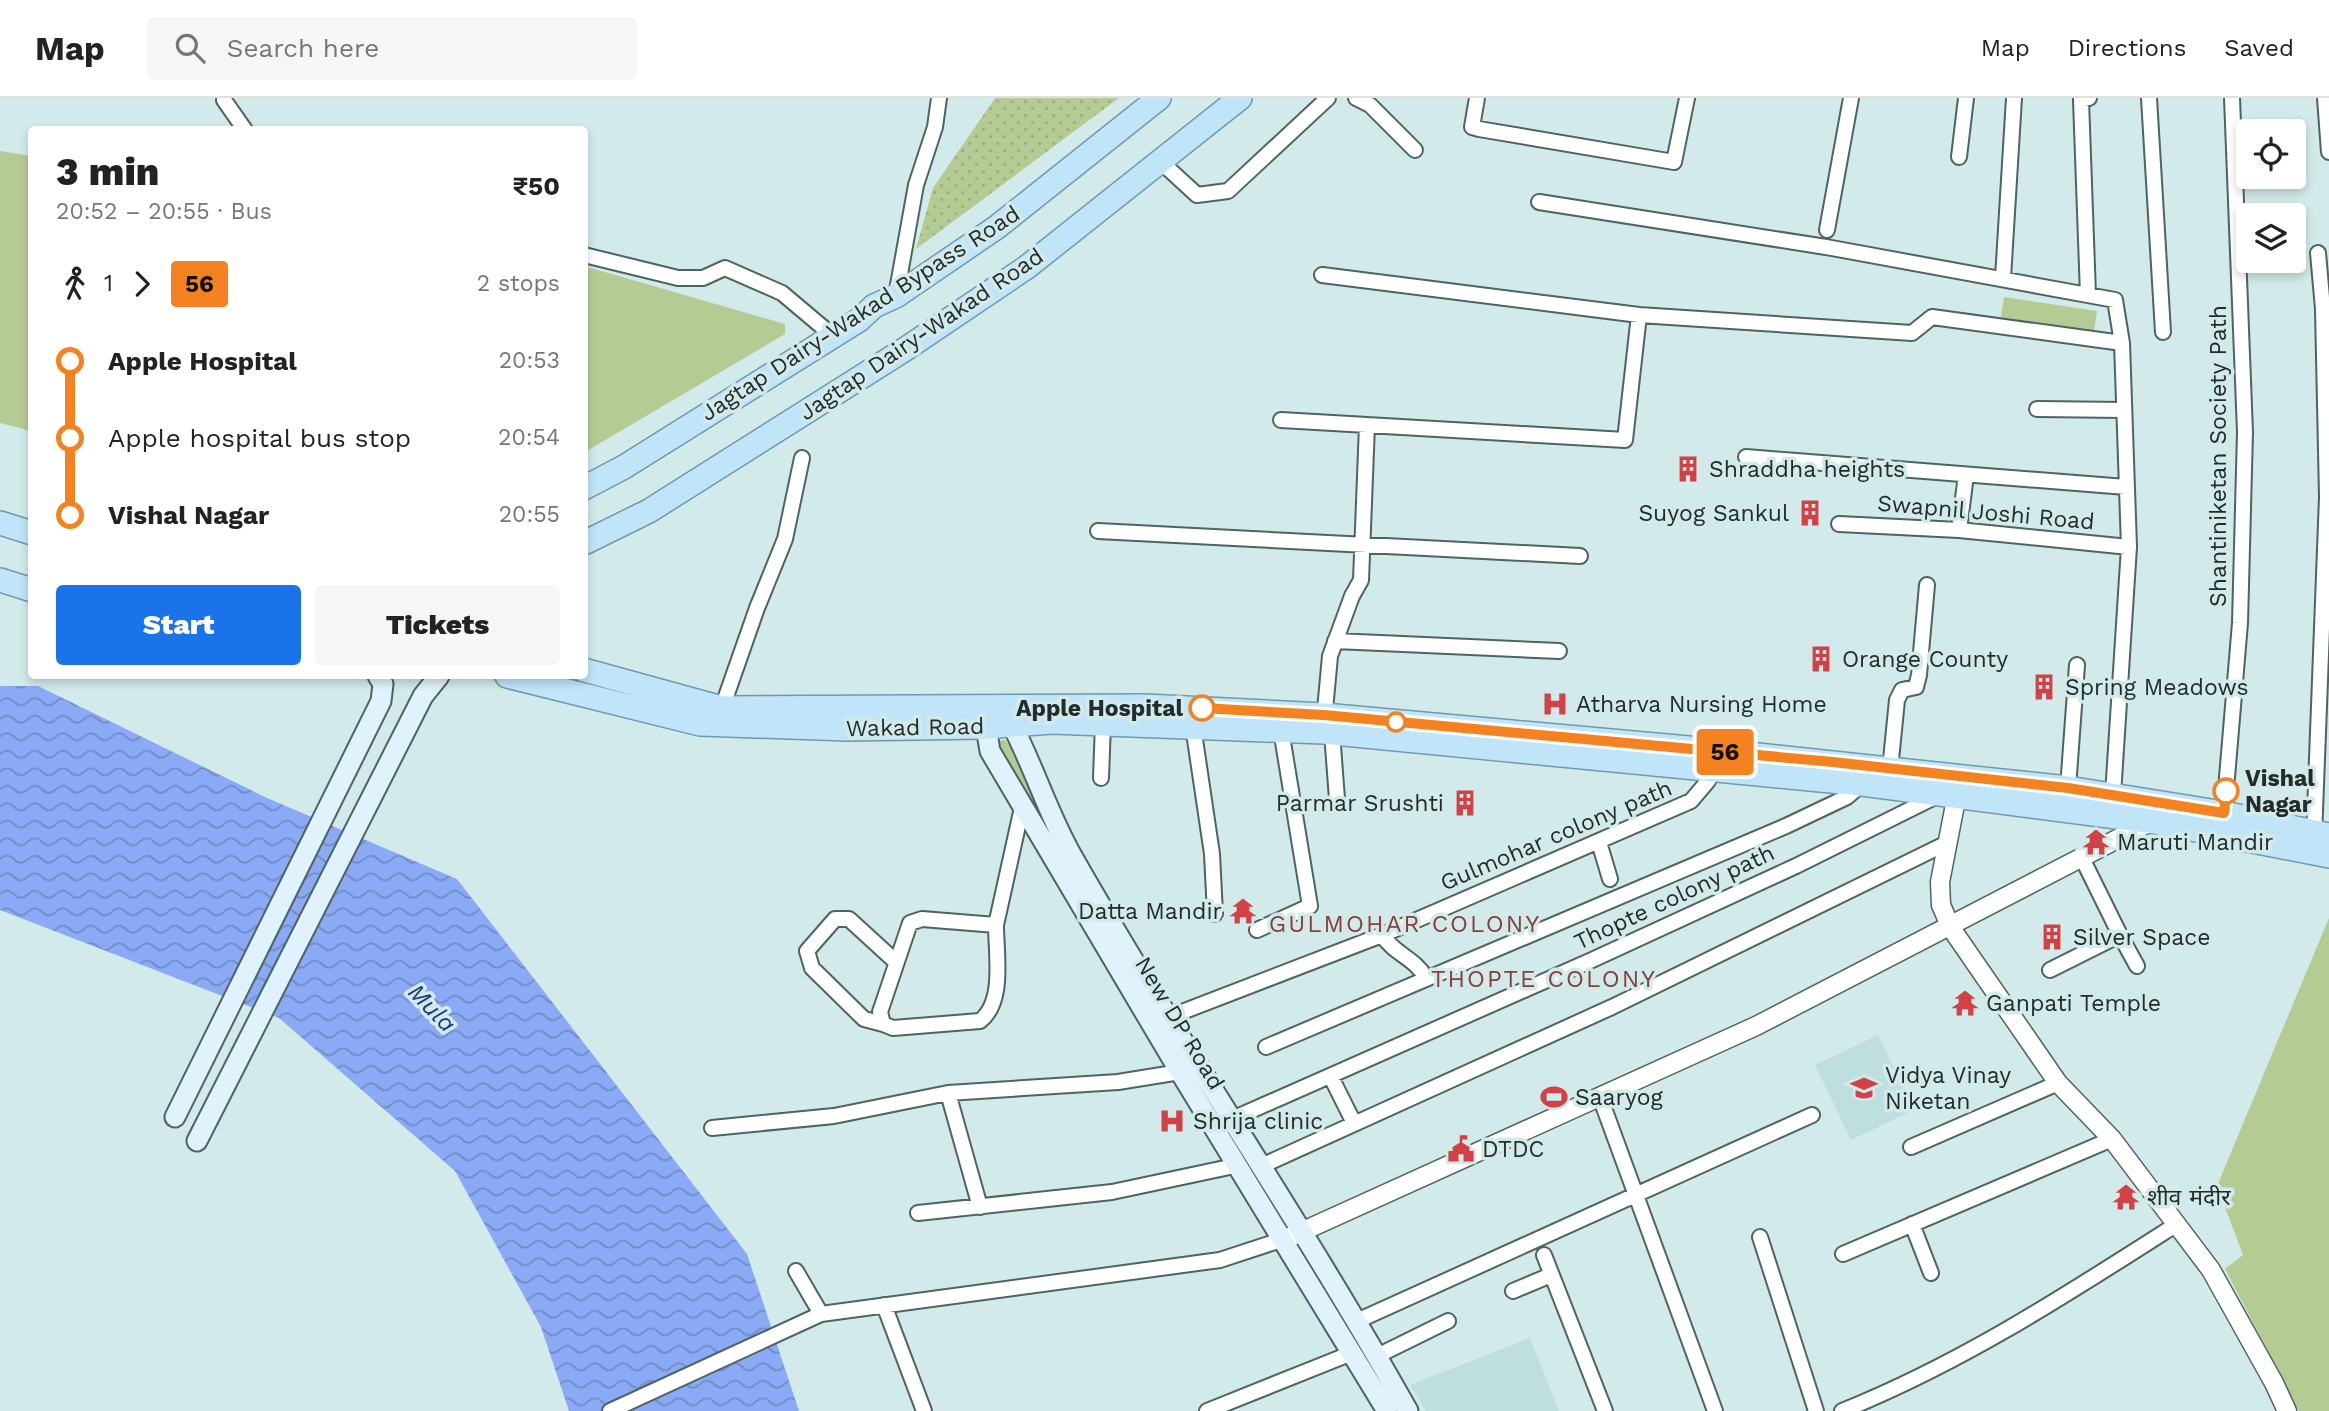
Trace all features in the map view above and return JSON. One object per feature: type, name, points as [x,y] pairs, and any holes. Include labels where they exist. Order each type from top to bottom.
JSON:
[{"type":"main road","name":"Jagtap Dairy-Wakad Bypass Road","points":[[588,486],[624,467],[859,320],[874,306],[896,296],[997,227],[1159,98]]},
{"type":"main road","name":"Jagtap Dairy-Wakad Road","points":[[588,542],[649,510],[907,348],[1027,267],[1240,98]]},
{"type":"main road","points":[[0,523],[28,532]]},
{"type":"main road","points":[[0,580],[28,589]]},
{"type":"main road","name":"Wakad Road","points":[[588,671],[722,708],[1281,730],[1326,727],[1711,750],[1890,770],[1952,789],[2068,788],[2113,795],[2158,813],[2224,813],[2321,844]]},
{"type":"main road","points":[[175,1117],[381,701],[383,684],[380,679]]},
{"type":"main road","points":[[197,1141],[423,696],[437,679]]},
{"type":"main road","name":"Wakad Road","points":[[519,679],[700,724],[847,729],[1146,706],[1712,770],[1952,789],[2158,813],[2321,844]]},
{"type":"main road","name":"New DP Road","points":[[997,717],[990,751],[1180,1072],[1239,1165],[1357,1321],[1408,1411]]},
{"type":"main road","name":"New DP Road","points":[[997,717],[1070,853],[1259,1167],[1352,1353],[1387,1411]]},
{"type":"street","points":[[896,296],[916,185],[935,127],[939,98]]},
{"type":"street","points":[[1160,161],[1197,195],[1228,191],[1328,98]]},
{"type":"street","points":[[1356,98],[1370,105],[1415,150]]},
{"type":"street","points":[[1477,98],[1472,127],[1674,162],[1687,98]]},
{"type":"street","points":[[1827,230],[1851,98]]},
{"type":"street","points":[[1959,157],[1966,98]]},
{"type":"street","points":[[2003,278],[2014,98]]},
{"type":"street","points":[[2088,295],[2081,100],[2090,98]]},
{"type":"street","points":[[2149,98],[2163,332]]},
{"type":"street","name":"Shantiniketan Society Path","points":[[2224,813],[2240,623],[2245,458],[2232,98]]},
{"type":"street","points":[[2325,98],[2329,152]]},
{"type":"street","points":[[220,99],[242,126]]},
{"type":"street","points":[[1539,202],[2003,278],[2115,300],[2122,343],[2129,547],[2113,795]]},
{"type":"street","points":[[2318,253],[2323,309],[2327,497],[2321,844]]},
{"type":"street","points":[[588,256],[678,278],[703,278],[725,268],[782,293],[833,336]]},
{"type":"street","points":[[1322,275],[1639,314],[1912,333],[1932,317],[2122,343]]},
{"type":"street","points":[[1281,420],[1625,440],[1639,314]]},
{"type":"street","points":[[2037,409],[2124,410]]},
{"type":"street","points":[[1337,799],[1326,727],[1335,641],[1352,596],[1359,587],[1364,545],[1367,425]]},
{"type":"street","points":[[1746,457],[2126,487]]},
{"type":"street","points":[[722,708],[757,608],[785,540],[802,458]]},
{"type":"street","points":[[1959,530],[1966,475]]},
{"type":"street","name":"Swapnil Joshi Road","points":[[1839,524],[1959,530],[2129,547]]},
{"type":"street","points":[[1098,531],[1580,556]]},
{"type":"street","points":[[1890,770],[1896,699],[1902,690],[1916,687],[1919,675],[1927,585]]},
{"type":"street","points":[[1335,641],[1559,651]]},
{"type":"street","points":[[2068,788],[2077,664]]},
{"type":"street","points":[[1101,778],[1103,723]]},
{"type":"street","points":[[1193,726],[1212,854],[1215,914]]},
{"type":"street","points":[[1257,930],[1310,906],[1281,730]]},
{"type":"street","name":"Gulmohar colony path","points":[[1169,1017],[1382,935],[1691,802],[1708,780],[1712,770]]},
{"type":"street","points":[[1266,1047],[1786,826],[1847,797],[1863,784]]},
{"type":"street","points":[[1952,789],[1949,842],[1940,882],[1941,905],[1951,928],[2057,1083],[2112,1139],[2218,1281],[2287,1411]]},
{"type":"street","name":"Thopte colony path","points":[[1230,1120],[1784,872],[1952,789]]},
{"type":"street","points":[[896,962],[849,919],[841,918],[835,919],[807,951],[812,968],[864,1019],[893,1028],[980,1021],[991,1013],[995,999],[996,925],[1023,803]]},
{"type":"street","points":[[610,1411],[821,1314],[1220,1261],[1292,1236],[1756,1026],[2083,860],[2158,813]]},
{"type":"street","points":[[1598,842],[1610,879]]},
{"type":"street","points":[[1259,1167],[1624,1001],[1949,842]]},
{"type":"street","points":[[2083,860],[2137,966]]},
{"type":"street","points":[[883,1024],[880,1012],[910,923],[922,919],[996,925]]},
{"type":"street","points":[[1382,935],[1395,952],[1420,967],[1426,978]]},
{"type":"street","points":[[2050,970],[2120,935]]},
{"type":"street","points":[[712,1128],[834,1116],[948,1093],[1118,1082],[1180,1072]]},
{"type":"street","points":[[1331,1077],[1354,1123]]},
{"type":"street","points":[[1911,1147],[2057,1083]]},
{"type":"street","points":[[948,1093],[980,1207]]},
{"type":"street","points":[[1600,1097],[1715,1411]]},
{"type":"street","points":[[1357,1321],[1636,1192],[1812,1115]]},
{"type":"street","points":[[1843,1254],[2112,1139]]},
{"type":"street","points":[[918,1213],[1112,1192],[1239,1165]]},
{"type":"street","points":[[1912,1224],[1931,1273]]},
{"type":"street","points":[[1842,1411],[1895,1390],[2024,1322],[2177,1224]]},
{"type":"street","points":[[1759,1237],[1816,1411]]},
{"type":"street","points":[[1544,1255],[1605,1411]]},
{"type":"street","points":[[796,1271],[821,1314]]},
{"type":"street","points":[[1513,1291],[1552,1275]]},
{"type":"street","points":[[884,1305],[924,1411]]},
{"type":"street","points":[[1377,1356],[1448,1321]]},
{"type":"street","points":[[1207,1411],[1352,1353]]},
{"type":"shaded area","name":"Vidya Vinay Niketan","points":[[1878,1035],[1914,1110],[1851,1140],[1815,1065]]},
{"type":"shaded area","points":[[1530,1338],[1559,1411],[1426,1411],[1410,1385]]},
{"type":"green space","points":[[995,98],[1119,98],[916,249],[933,188]]},
{"type":"green space","points":[[0,151],[28,156],[28,430],[0,423]]},
{"type":"green space","points":[[588,267],[785,324],[785,334],[588,450]]},
{"type":"green space","points":[[2004,297],[2097,311],[2094,331],[2001,317]]},
{"type":"green space","points":[[1005,740],[1022,758],[1055,833],[1048,838],[1003,760],[997,741]]},
{"type":"green space","points":[[2329,918],[2329,1411],[2299,1411],[2225,1269],[2243,1255],[2217,1186]]},
{"type":"water","name":"Mula","points":[[0,686],[38,686],[267,798],[457,879],[747,1254],[799,1411],[569,1411],[541,1327],[455,1171],[279,1018],[0,910]]},
{"type":"bus line","name":"56","points":[[1202,708],[1324,715],[1833,762],[2068,788],[2224,813],[2226,791]]},
{"type":"place","name":"Shraddha heights","points":[[1688,469]]},
{"type":"place","name":"Suyog Sankul","points":[[1810,513]]},
{"type":"place","name":"Orange County","points":[[1821,659]]},
{"type":"place","name":"Spring Meadows","points":[[2044,687]]},
{"type":"place","name":"Atharva Nursing Home","points":[[1555,704]]},
{"type":"place","name":"Apple Hospital","points":[[1202,708]]},
{"type":"place","name":"Vishal Nagar","points":[[2226,791]]},
{"type":"place","name":"Parmar Srushti","points":[[1465,803]]},
{"type":"place","name":"Maruti Mandir","points":[[2096,842]]},
{"type":"place","name":"Datta Mandir","points":[[1243,911]]},
{"type":"place","name":"Silver Space","points":[[2052,937]]},
{"type":"place","name":"Ganpati Temple","points":[[1965,1003]]},
{"type":"place","name":"Vidya Vinay Niketan","points":[[1864,1088]]},
{"type":"place","name":"Saaryog","points":[[1554,1097]]},
{"type":"place","name":"Shrija clinic","points":[[1172,1121]]},
{"type":"place","name":"DTDC","points":[[1461,1149]]},
{"type":"place","name":"शीव मंदीर","points":[[2126,1197]]},
{"type":"district","name":"GULMOHAR COLONY","points":[[1405,924]]},
{"type":"district","name":"THOPTE COLONY","points":[[1544,979]]}]
